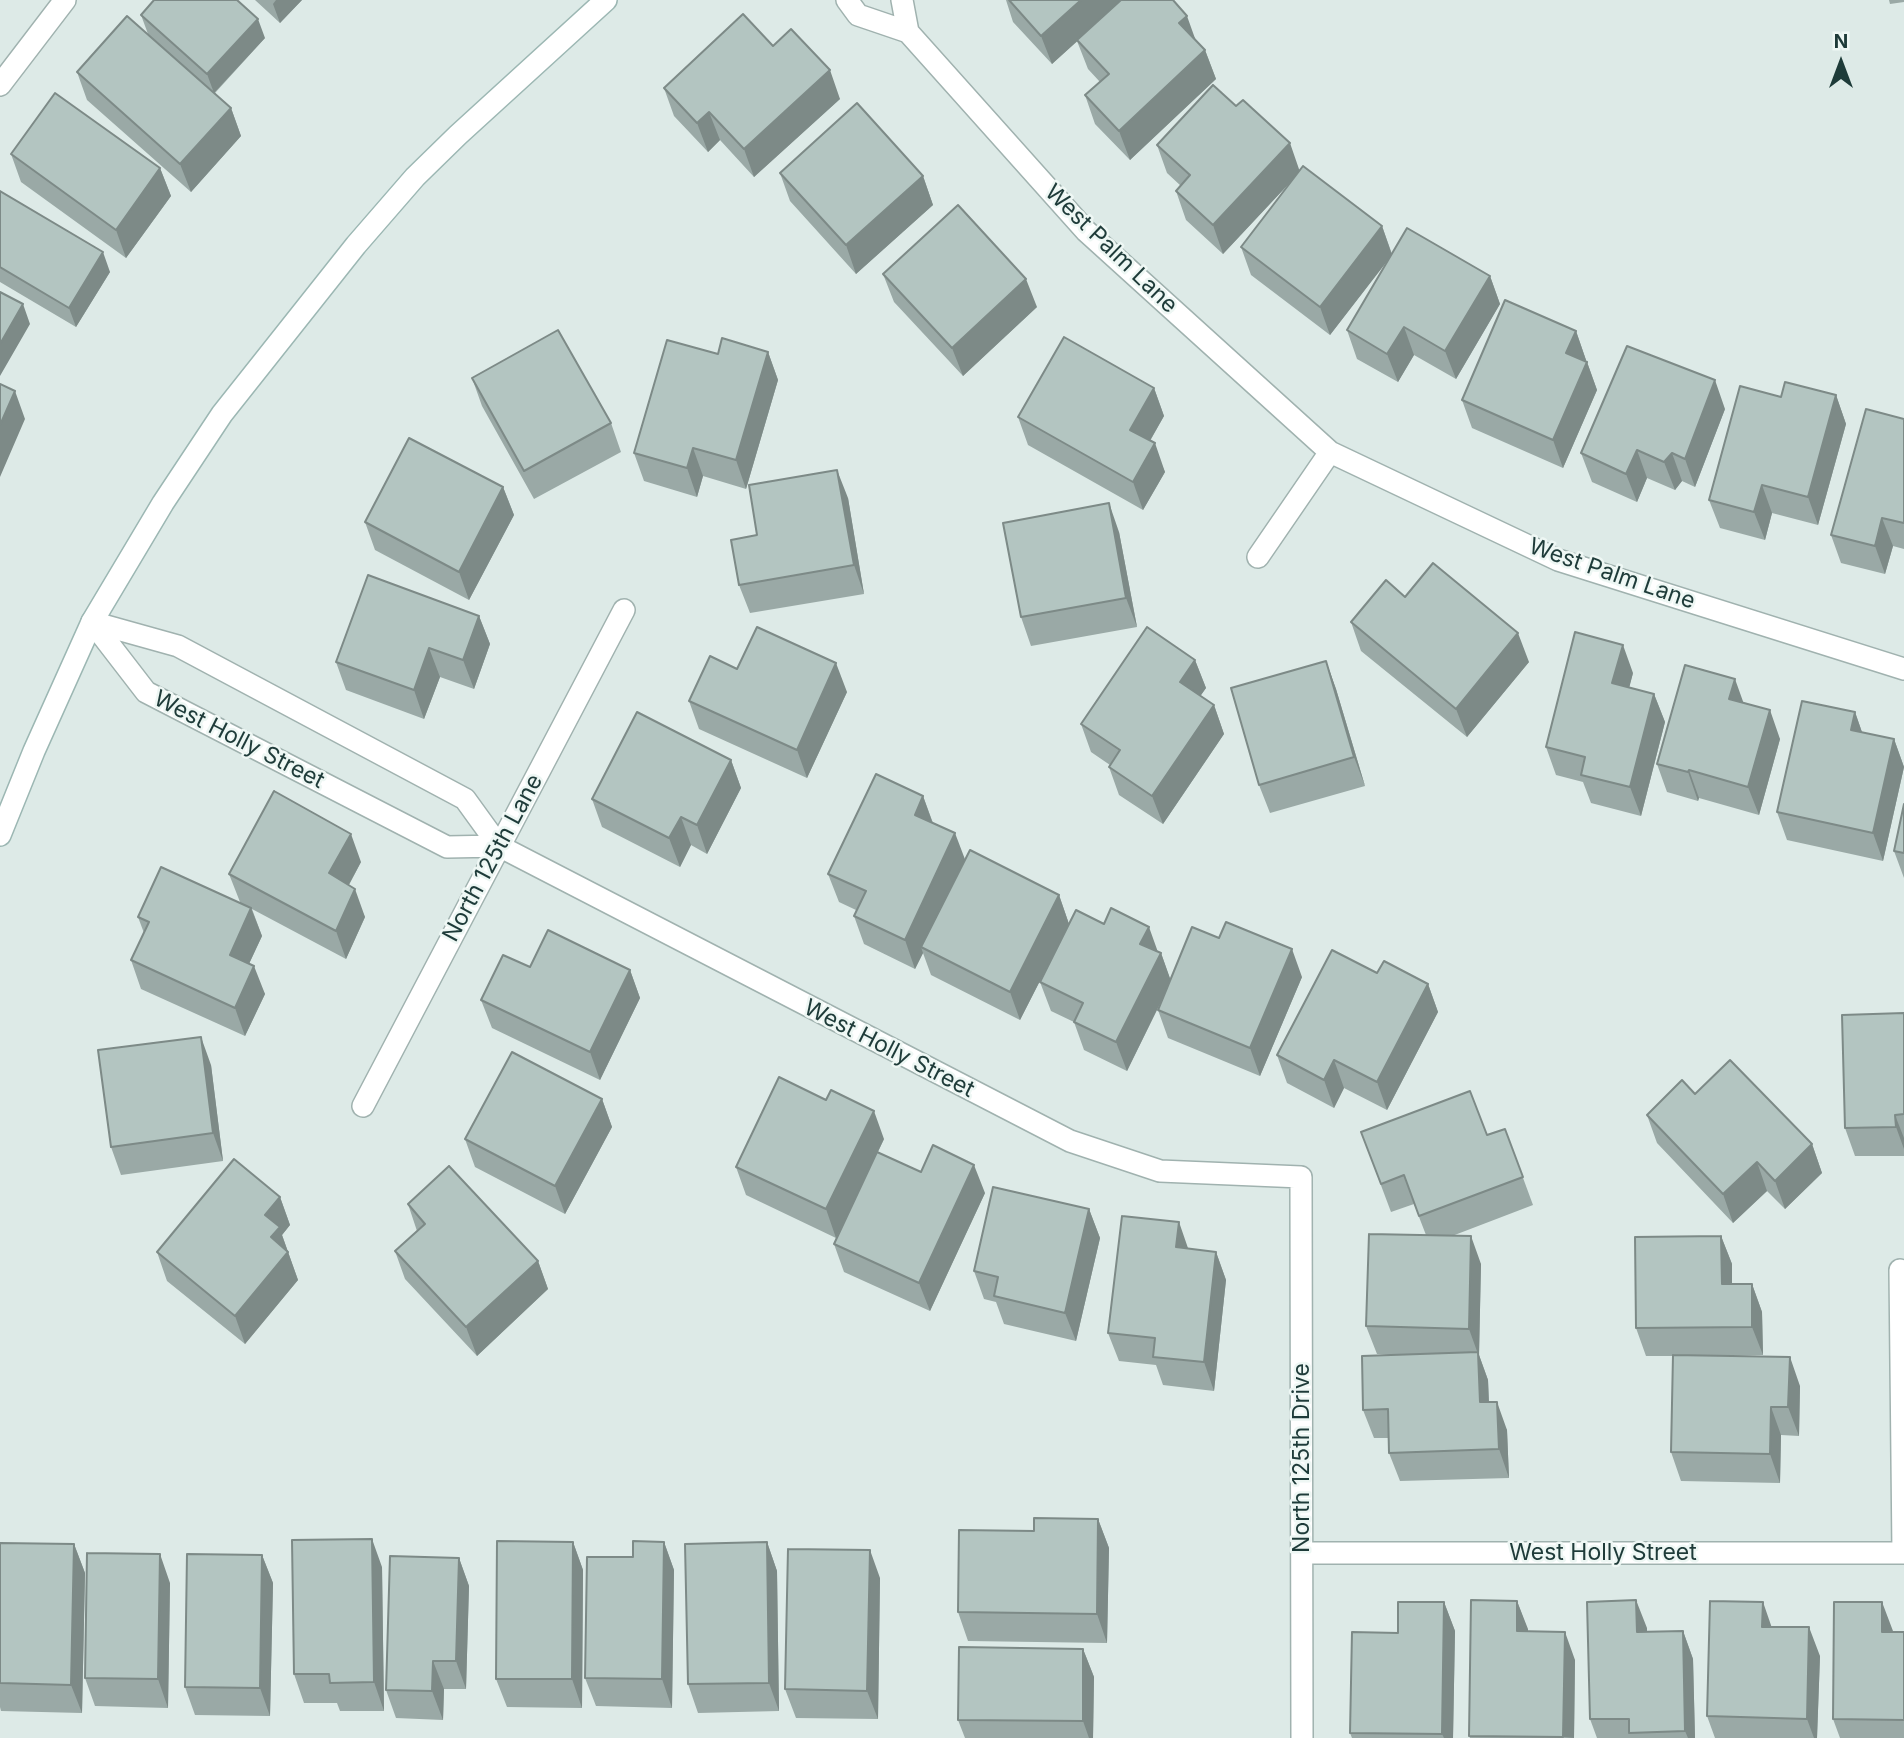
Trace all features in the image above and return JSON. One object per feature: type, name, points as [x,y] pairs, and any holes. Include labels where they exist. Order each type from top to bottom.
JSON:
[{"type":"street","points":[[0,85],[65,0]]},
{"type":"street","points":[[0,835],[92,622],[163,503],[222,414],[356,244],[415,177],[606,0]]},
{"type":"street","name":"West Palm Lane","points":[[847,0],[859,15],[908,32],[1086,231],[1330,452],[1558,560],[1904,669]]},
{"type":"street","points":[[902,0],[908,32]]},
{"type":"street","points":[[1258,557],[1330,452]]},
{"type":"street","name":"North 125th Lane","points":[[363,1106],[624,610]]},
{"type":"street","name":"West Holly Street","points":[[92,622],[146,692],[447,847],[499,846]]},
{"type":"street","name":"West Holly Street","points":[[92,622],[178,646],[465,799],[499,846],[1070,1141],[1160,1171],[1301,1177]]},
{"type":"street","name":"North 125th Drive","points":[[1301,1177],[1302,1738]]},
{"type":"street","points":[[1900,1270],[1904,1553]]},
{"type":"street","name":"West Holly Street","points":[[1302,1553],[1904,1553]]},
{"type":"building","points":[[154,0],[237,0],[258,19],[207,74],[141,15]]},
{"type":"building","points":[[1009,0],[1081,0],[1041,36]]},
{"type":"building","points":[[1121,0],[1173,0],[1187,16],[1179,23],[1205,50],[1119,131],[1085,95],[1109,74],[1077,40]]},
{"type":"building","points":[[743,14],[773,46],[791,29],[830,70],[744,149],[709,112],[697,123],[664,88]]},
{"type":"building","points":[[127,16],[231,108],[180,164],[77,72]]},
{"type":"building","points":[[1213,85],[1236,106],[1243,100],[1290,143],[1213,225],[1176,191],[1190,175],[1157,145]]},
{"type":"building","points":[[55,93],[160,168],[116,230],[11,154]]},
{"type":"building","points":[[857,103],[923,176],[846,245],[780,173]]},
{"type":"building","points":[[1303,166],[1382,226],[1320,307],[1241,247]]},
{"type":"building","points":[[0,191],[103,252],[69,308],[0,267]]},
{"type":"building","points":[[958,205],[1026,279],[952,348],[883,274]]},
{"type":"building","points":[[1407,228],[1490,276],[1445,351],[1404,327],[1387,354],[1347,330]]},
{"type":"building","points":[[0,292],[23,304],[0,344]]},
{"type":"building","points":[[1505,300],[1576,331],[1566,353],[1587,362],[1553,440],[1462,400]]},
{"type":"building","points":[[558,330],[611,423],[524,471],[472,378]]},
{"type":"building","points":[[1064,337],[1154,388],[1130,430],[1155,443],[1133,482],[1018,417]]},
{"type":"building","points":[[722,338],[768,352],[736,460],[693,448],[687,468],[634,453],[667,340],[718,354]]},
{"type":"building","points":[[1627,346],[1715,380],[1685,459],[1672,453],[1664,462],[1637,450],[1626,474],[1581,453]]},
{"type":"building","points":[[1785,382],[1836,395],[1808,497],[1762,485],[1754,512],[1709,500],[1740,386],[1781,397]]},
{"type":"building","points":[[0,384],[15,391],[0,425]]},
{"type":"building","points":[[1866,409],[1904,419],[1904,523],[1882,518],[1875,546],[1831,535]]},
{"type":"building","points":[[409,438],[503,487],[459,572],[365,522]]},
{"type":"building","points":[[837,470],[854,565],[739,585],[731,540],[757,535],[749,485]]},
{"type":"building","points":[[1109,503],[1126,598],[1021,617],[1003,523]]},
{"type":"building","points":[[1433,563],[1518,633],[1456,709],[1351,622],[1386,580],[1405,597]]},
{"type":"building","points":[[368,575],[479,616],[463,660],[429,648],[414,690],[336,662]]},
{"type":"building","points":[[757,627],[836,663],[797,750],[689,701],[710,656],[737,669]]},
{"type":"building","points":[[1147,627],[1195,660],[1180,682],[1214,705],[1152,796],[1109,767],[1120,750],[1081,724]]},
{"type":"building","points":[[1575,632],[1623,645],[1612,683],[1654,694],[1630,787],[1581,775],[1585,757],[1546,747]]},
{"type":"building","points":[[1326,661],[1354,757],[1259,785],[1231,688]]},
{"type":"building","points":[[1685,665],[1735,679],[1729,699],[1770,710],[1748,787],[1657,764]]},
{"type":"building","points":[[1802,701],[1855,712],[1851,730],[1894,739],[1873,833],[1777,812]]},
{"type":"building","points":[[637,712],[731,760],[697,825],[681,817],[669,838],[592,799]]},
{"type":"building","points":[[876,774],[923,796],[915,815],[955,833],[905,940],[854,916],[866,891],[828,874]]},
{"type":"building","points":[[274,791],[351,834],[329,873],[355,889],[336,931],[229,874]]},
{"type":"building","points":[[1904,804],[1904,853],[1894,851]]},
{"type":"building","points":[[970,850],[1059,895],[1010,992],[921,947]]},
{"type":"building","points":[[161,867],[251,908],[230,955],[254,966],[235,1008],[131,960],[149,922],[138,917]]},
{"type":"building","points":[[1111,908],[1149,927],[1140,944],[1161,953],[1116,1042],[1074,1022],[1083,1003],[1040,982],[1076,910],[1104,924]]},
{"type":"building","points":[[1226,922],[1292,949],[1250,1048],[1158,1010],[1192,927],[1219,938]]},
{"type":"building","points":[[548,930],[630,970],[590,1052],[481,1000],[503,955],[530,967]]},
{"type":"building","points":[[1332,950],[1377,973],[1384,961],[1428,984],[1377,1082],[1334,1060],[1324,1080],[1277,1055]]},
{"type":"building","points":[[1904,1013],[1904,1114],[1895,1115],[1896,1127],[1845,1128],[1842,1015]]},
{"type":"building","points":[[201,1037],[213,1133],[111,1147],[98,1050]]},
{"type":"building","points":[[512,1052],[602,1099],[555,1186],[465,1139]]},
{"type":"building","points":[[1730,1060],[1812,1144],[1775,1181],[1757,1162],[1723,1194],[1647,1115],[1682,1080],[1695,1094]]},
{"type":"building","points":[[779,1077],[826,1100],[831,1090],[874,1111],[826,1209],[736,1167]]},
{"type":"building","points":[[1470,1091],[1487,1135],[1505,1129],[1523,1177],[1419,1216],[1404,1175],[1381,1184],[1361,1132]]},
{"type":"building","points":[[933,1145],[974,1165],[919,1283],[834,1244],[877,1152],[921,1172]]},
{"type":"building","points":[[234,1159],[280,1197],[265,1215],[280,1227],[271,1237],[288,1252],[235,1316],[157,1252]]},
{"type":"building","points":[[449,1166],[538,1261],[466,1327],[395,1251],[425,1224],[408,1204]]},
{"type":"building","points":[[993,1187],[1089,1209],[1065,1313],[994,1296],[998,1277],[974,1271]]},
{"type":"building","points":[[1122,1216],[1179,1222],[1176,1247],[1216,1252],[1204,1362],[1153,1357],[1155,1338],[1108,1333]]},
{"type":"building","points":[[1369,1234],[1471,1236],[1469,1329],[1366,1326]]},
{"type":"building","points":[[1721,1236],[1722,1284],[1752,1284],[1752,1327],[1636,1328],[1635,1237]]},
{"type":"building","points":[[1478,1352],[1480,1402],[1497,1402],[1499,1449],[1389,1453],[1388,1409],[1363,1410],[1362,1356]]},
{"type":"building","points":[[1673,1355],[1790,1357],[1788,1407],[1771,1407],[1770,1454],[1671,1452]]},
{"type":"building","points":[[1034,1518],[1098,1519],[1097,1614],[958,1612],[959,1530],[1034,1531]]},
{"type":"building","points":[[372,1539],[374,1682],[330,1683],[329,1674],[294,1674],[292,1540]]},
{"type":"building","points":[[497,1541],[573,1542],[572,1679],[496,1679]]},
{"type":"building","points":[[633,1541],[664,1542],[662,1679],[585,1678],[587,1557],[633,1557]]},
{"type":"building","points":[[767,1542],[769,1683],[688,1684],[685,1544]]},
{"type":"building","points":[[0,1543],[74,1544],[71,1685],[0,1683]]},
{"type":"building","points":[[788,1549],[870,1550],[867,1691],[785,1689]]},
{"type":"building","points":[[87,1553],[160,1554],[158,1679],[85,1678]]},
{"type":"building","points":[[187,1554],[262,1555],[260,1688],[185,1687]]},
{"type":"building","points":[[390,1556],[459,1558],[456,1661],[433,1661],[432,1691],[386,1690]]},
{"type":"building","points":[[1471,1600],[1517,1601],[1517,1631],[1565,1632],[1563,1737],[1469,1736]]},
{"type":"building","points":[[1636,1600],[1637,1632],[1683,1631],[1685,1731],[1629,1733],[1629,1719],[1590,1719],[1587,1602]]},
{"type":"building","points":[[1710,1601],[1763,1602],[1762,1627],[1809,1627],[1807,1719],[1707,1716]]},
{"type":"building","points":[[1398,1602],[1444,1602],[1442,1734],[1350,1733],[1352,1632],[1398,1633]]},
{"type":"building","points":[[1834,1602],[1882,1602],[1882,1632],[1904,1632],[1904,1720],[1833,1719]]},
{"type":"building","points":[[959,1647],[1083,1649],[1083,1721],[958,1720]]}]
